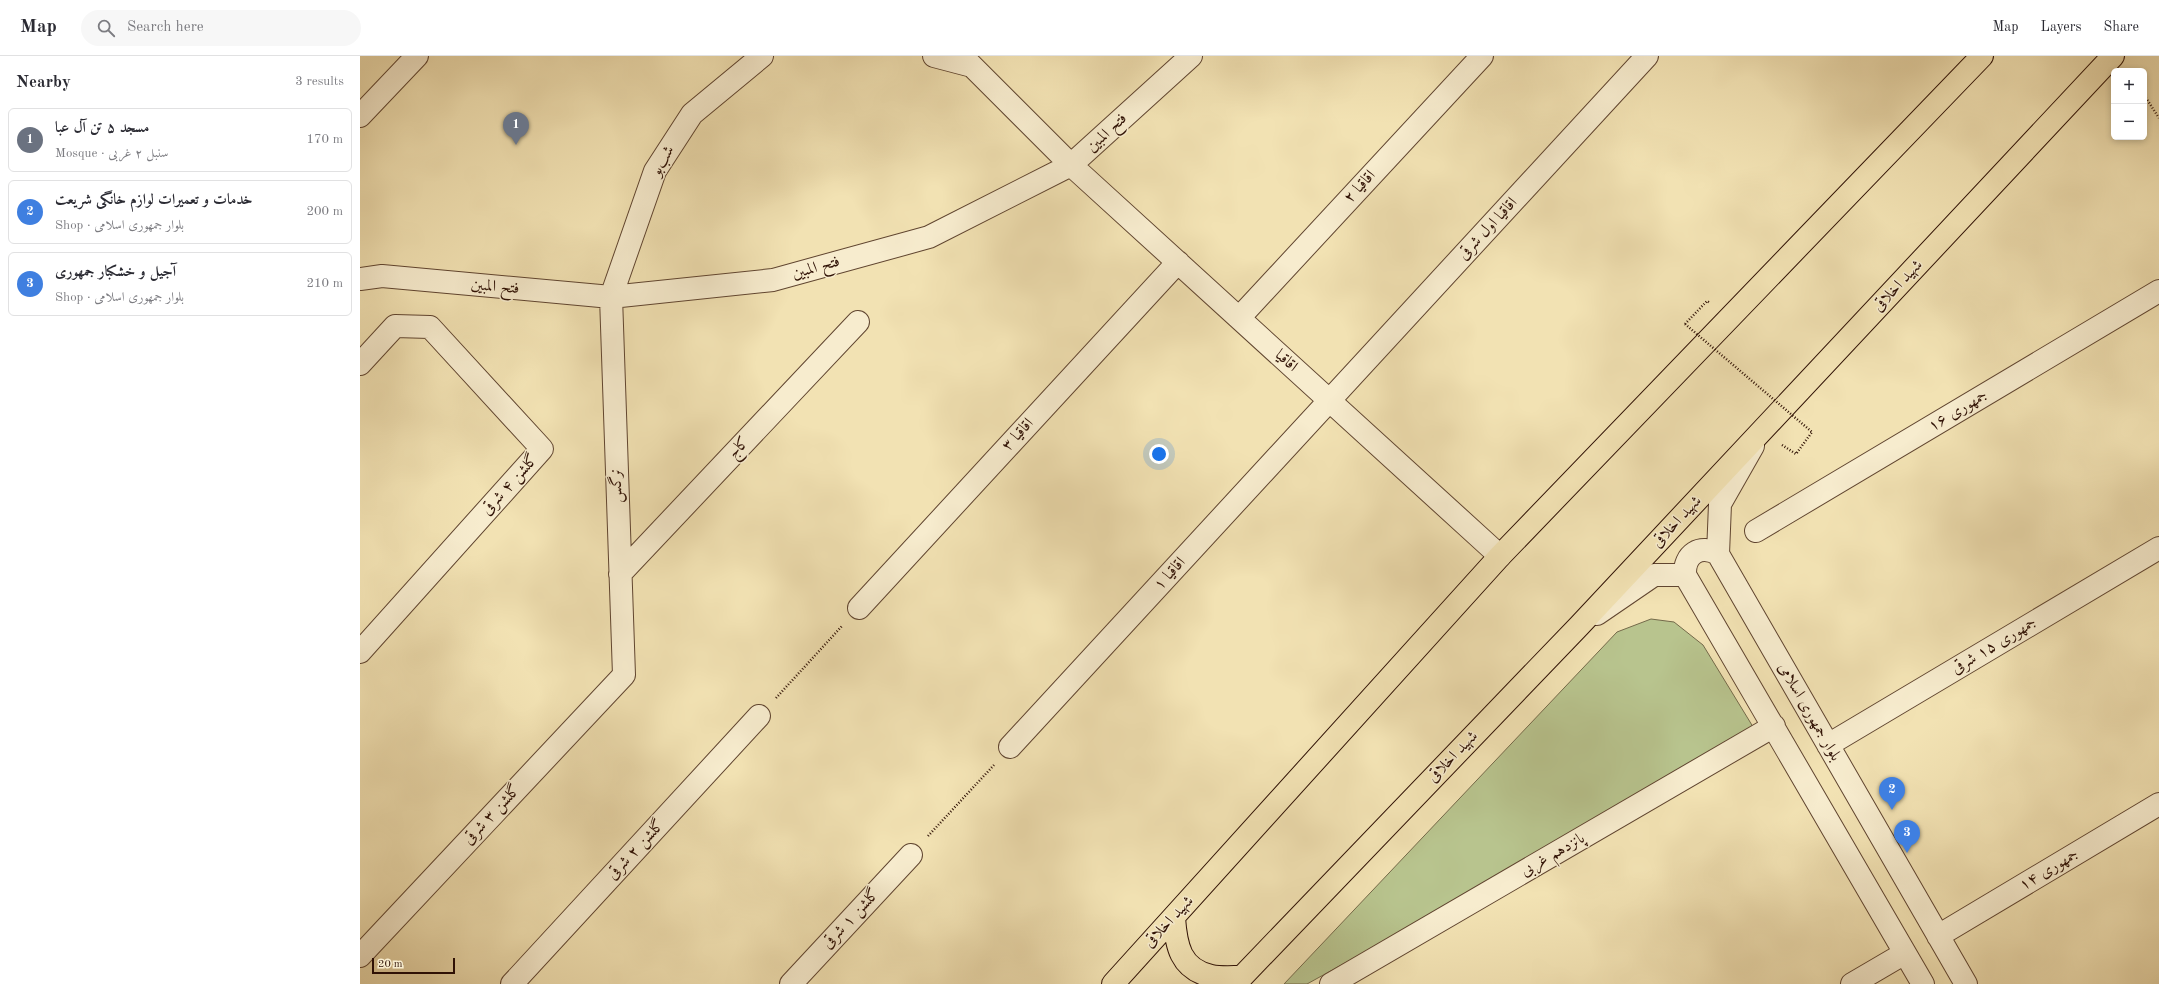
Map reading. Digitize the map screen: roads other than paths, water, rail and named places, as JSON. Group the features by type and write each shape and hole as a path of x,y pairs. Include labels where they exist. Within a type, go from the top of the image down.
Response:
{"main road":[{"name":"شهید اخلاقی","path":"1113,984 1500,556 1982,56"},
{"name":"شهید اخلاقی","path":"1239,981 1579,626 2113,56"},
{"path":"1174,918 1176,942 1186,964 1210,976 1239,981"}],"street":[{"path":"360,116 417,56"},
{"name":"شب‌بو","path":"611,297 655,171 692,114 762,56"},
{"path":"934,56 967,61"},
{"name":"فتح المبین","path":"382,276 611,297 773,280 929,237 1071,165 1191,56"},
{"name":"اقاقیا ۲","path":"1239,318 1482,56"},
{"name":"اقاقیا اول شرقی","path":"1330,402 1647,56"},
{"name":"اقاقیا","path":"967,61 1071,165 1500,556"},
{"name":"اقاقیا ۳","path":"859,608 1178,262"},
{"path":"360,269 382,276"},
{"path":"360,279 382,276"},
{"name":"جمهوری ۱۶","path":"1756,531 2159,291"},
{"name":"نرگس","path":"611,297 624,675"},
{"name":"کاج","path":"620,574 858,322"},
{"name":"گلشن ۴ شرقی","path":"360,364 396,326 430,327 542,449 360,652"},
{"name":"اقاقیا ۱","path":"1010,747 1330,402"},
{"path":"1761,432 1720,504 1718,554 1711,550 1694,552 1688,558 1685,566 1685,575 1923,984"},
{"name":"جمهوری ۱۵ شرقی","path":"1828,745 2159,548"},
{"name":"بلوار جمهوری اسلامی","path":"1718,554 1966,984"},
{"path":"1579,626 1654,575 1685,575"},
{"name":"گلشن ۳ شرقی","path":"360,956 624,675"},
{"name":"گلشن ۲ شرقی","path":"512,984 759,716"},
{"name":"پانزدهم غربی","path":"1331,984 1774,726"},
{"name":"جمهوری ۱۴","path":"1938,936 2159,804"},
{"name":"گلشن ۱ شرقی","path":"791,984 911,855"},
{"path":"1852,984 1905,953"}],"place":[{"name":"مسجد ۵ تن آل عبا","path":"516,145"},
{"name":"خدمات و تعمیرات لوازم خانگی شریعت","path":"1892,810"},
{"name":"آجیل و خشکبار جمهوری","path":"1907,853"}]}
